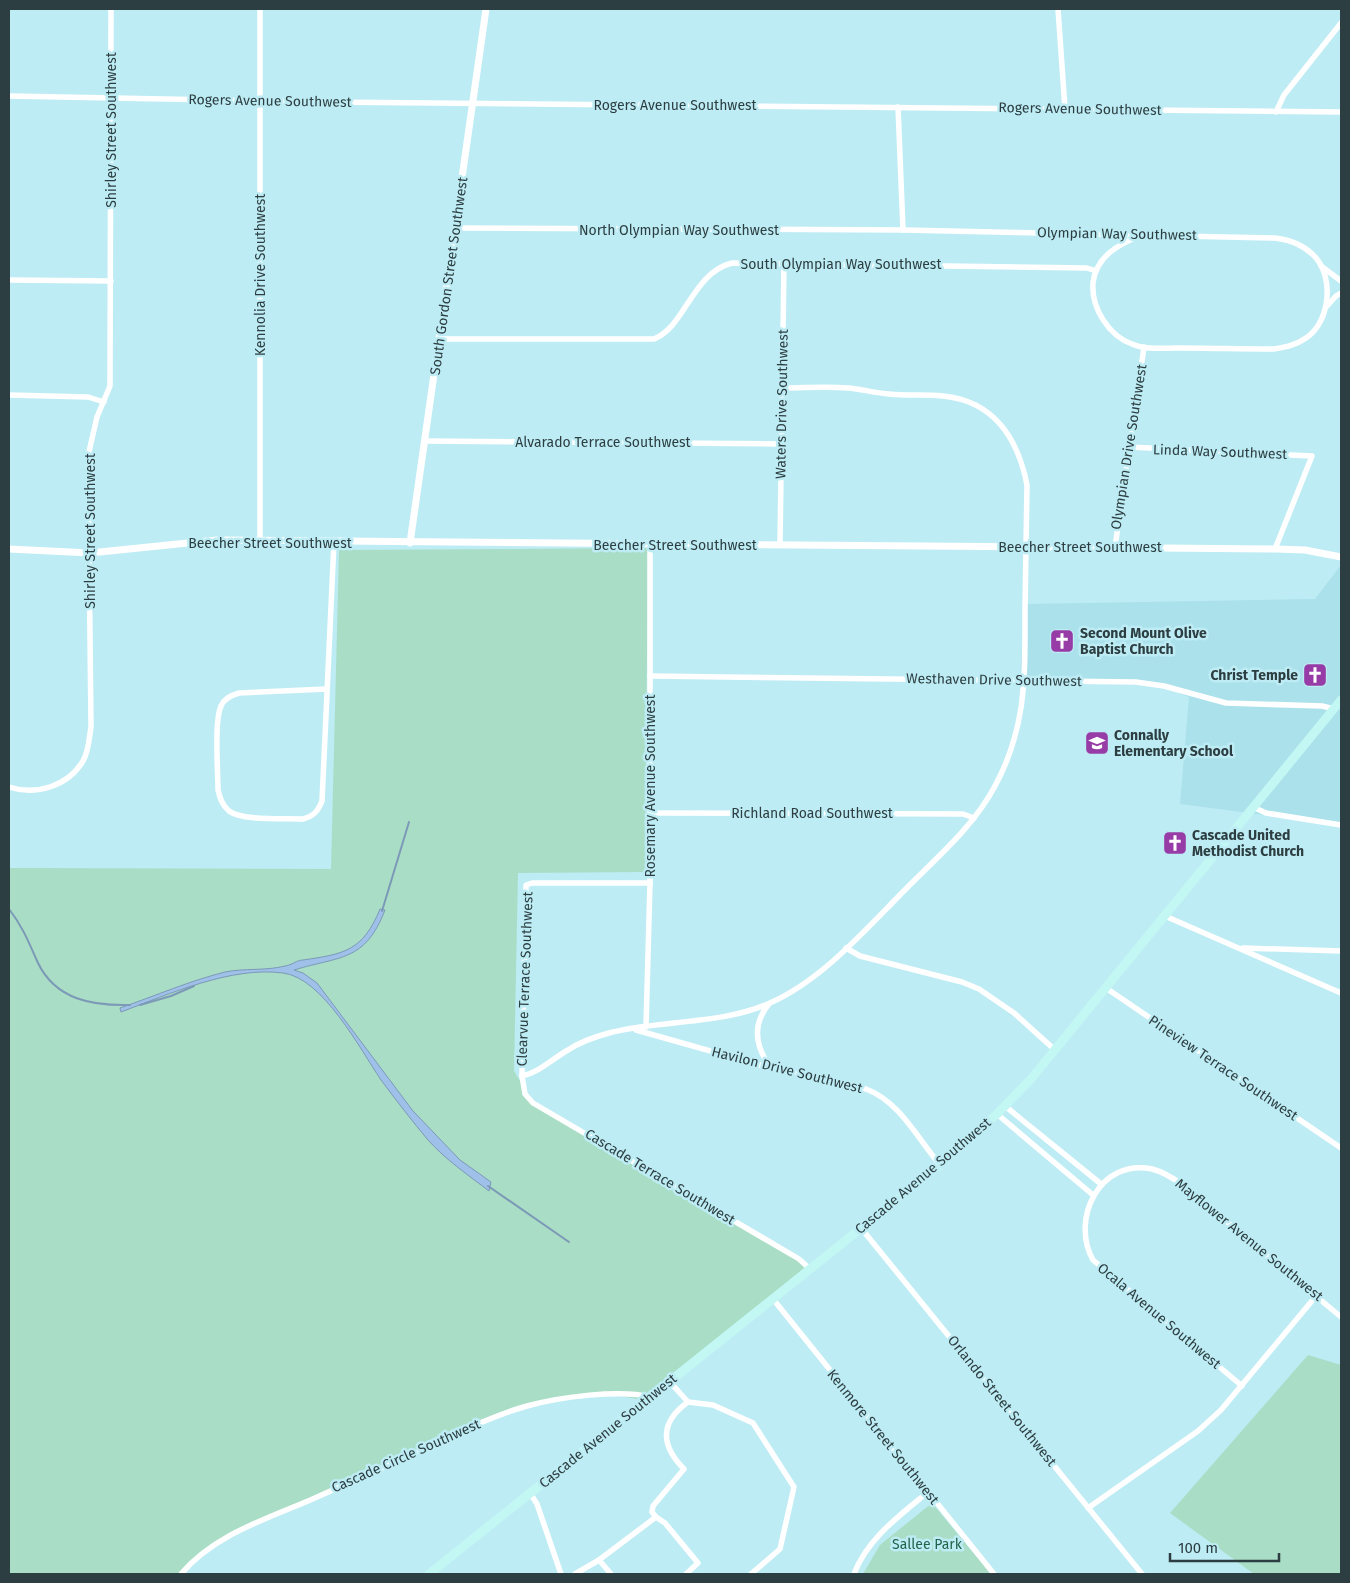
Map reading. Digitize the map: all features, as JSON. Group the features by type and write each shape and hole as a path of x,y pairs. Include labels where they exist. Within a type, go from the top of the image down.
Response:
{"main road":[{"name":"Cascade Avenue Southwest","path":"429,1574 940,1165 997,1114 1055,1050 1341,700"}],"street":[{"name":"Shirley Street Southwest","path":"9,787 40,790 60,784 76,770 87,752 91,727 88,456 97,417 110,386 111,9"},
{"name":"Kennolia Drive Southwest","path":"260,9 260,541"},
{"name":"South Gordon Street Southwest","path":"410,543 486,9"},
{"path":"1058,9 1065,109"},
{"path":"1276,112 1284,95 1341,23"},
{"name":"Rogers Avenue Southwest","path":"9,96 1341,112"},
{"path":"898,106 902,230"},
{"name":"North Olympian Way Southwest","path":"456,228 902,230"},
{"name":"Olympian Way Southwest","path":"902,230 1288,240 1307,250 1321,266 1341,281"},
{"path":"1142,235 1112,250 1096,271 1093,284 1094,297 1105,324 1122,340 1144,347 1274,349 1291,346 1308,337 1320,323 1331,300 1341,293"},
{"name":"South Olympian Way Southwest","path":"440,338 654,339 666,332 710,275 721,266 732,263 1087,268 1096,271"},
{"name":"Waters Drive Southwest","path":"780,545 784,264"},
{"name":"Olympian Way Southwest","path":"1321,266 1326,282 1326,307"},
{"path":"9,280 110,281"},
{"name":"Olympian Drive Southwest","path":"1115,547 1144,347"},
{"path":"522,1076 532,1074 567,1050 589,1039 632,1029 717,1018 768,1004 806,982 846,948 880,915 974,818 995,787 1013,748 1022,715 1025,680 1026,486 1022,461 1007,432 983,410 964,400 943,396 889,394 847,388 783,388"},
{"path":"9,395 88,397 104,402"},
{"name":"Alvarado Terrace Southwest","path":"425,441 782,444"},
{"name":"Linda Way Southwest","path":"1129,447 1312,456 1275,549"},
{"name":"Beecher Street Southwest","path":"9,549 90,553 191,542 260,541 1275,549 1306,550 1341,557"},
{"path":"328,688 239,693 231,695 223,701 218,715 218,790 220,801 228,810 242,816 303,819 311,817 318,811 322,801 328,688 334,542"},
{"name":"Rosemary Avenue Southwest","path":"646,1028 650,883 650,544"},
{"name":"Westhaven Drive Southwest","path":"650,676 1136,682 1164,686 1226,703 1322,706 1334,709"},
{"path":"1253,807 1266,813 1341,825"},
{"name":"Richland Road Southwest","path":"650,813 963,814 974,818"},
{"name":"Clearvue Terrace Southwest","path":"522,1076 526,886 532,883 650,883"},
{"path":"1165,916 1341,993"},
{"path":"846,948 860,956 979,989 1014,1013 1055,1050"},
{"path":"1238,948 1341,951"},
{"name":"Pineview Terrace Southwest","path":"1106,988 1341,1148"},
{"path":"768,1004 758,1020 756,1037 760,1053 771,1068"},
{"name":"Havilon Drive Southwest","path":"632,1029 771,1068 866,1088 879,1094 892,1104 940,1165"},
{"name":"Cascade Terrace Southwest","path":"522,1076 526,1094 533,1103 790,1254 810,1269"},
{"path":"1005,1106 1101,1184"},
{"path":"997,1114 1093,1195"},
{"name":"Mayflower Avenue Southwest","path":"1101,1184 1116,1174 1133,1168 1150,1169 1167,1174 1341,1317"},
{"name":"Ocala Avenue Southwest","path":"1101,1184 1093,1195 1085,1213 1084,1236 1086,1248 1092,1260 1242,1386"},
{"name":"Orlando Street Southwest","path":"861,1228 1142,1574"},
{"path":"1088,1508 1198,1431 1221,1410 1316,1296"},
{"name":"Kenmore Street Southwest","path":"773,1299 994,1574"},
{"path":"670,1382 688,1402 713,1405 753,1423 794,1487 780,1549 751,1574"},
{"name":"Cascade Circle Southwest","path":"181,1574 208,1547 244,1528 507,1412 549,1402 620,1393 636,1393 651,1397"},
{"path":"686,1574 698,1563 665,1523 652,1512 653,1506 684,1469 670,1450 666,1436 670,1421 688,1402"},
{"path":"854,1574 860,1559 869,1545 928,1492"},
{"path":"530,1493 537,1504 561,1574"},
{"path":"575,1574 599,1560 656,1517"},
{"path":"599,1560 611,1574"}],"shaded area":[{"path":"1341,565 1341,825 1180,804 1189,697 1148,681 1020,677 1025,604 1315,599"},
{"path":"380,909 385,910 377,927 360,948 338,959 294,970 303,973 317,983 413,1111 460,1160 491,1182 489,1191 450,1161 428,1140 381,1080 339,1017 312,987 298,978 283,973 263,972 222,978 180,990 121,1012 120,1008 185,984 225,972 278,968 301,960 341,952 359,942 367,934"}],"green space":[{"path":"648,548 645,872 518,873 514,1071 535,1106 814,1267 644,1400 619,1396 578,1396 531,1404 480,1423 219,1542 182,1574 9,1574 9,868 331,869 339,550"},
{"path":"1308,1355 1341,1365 1341,1574 1254,1574 1170,1513"},
{"name":"Sallee Park","path":"932,1503 991,1574 863,1574 880,1545"}],"waterway":[{"path":"382,911 409,822"},
{"path":"9,909 29,942 38,963 46,975 65,993 89,1002 130,1005"},
{"path":"140,1005 171,996 194,986"},
{"path":"488,1186 569,1242"}],"place":[{"name":"Second Mount Olive Baptist Church","path":"1062,641"},
{"name":"Christ Temple","path":"1315,675"},
{"name":"Connally Elementary School","path":"1097,743"},
{"name":"Cascade United Methodist Church","path":"1175,843"}]}
